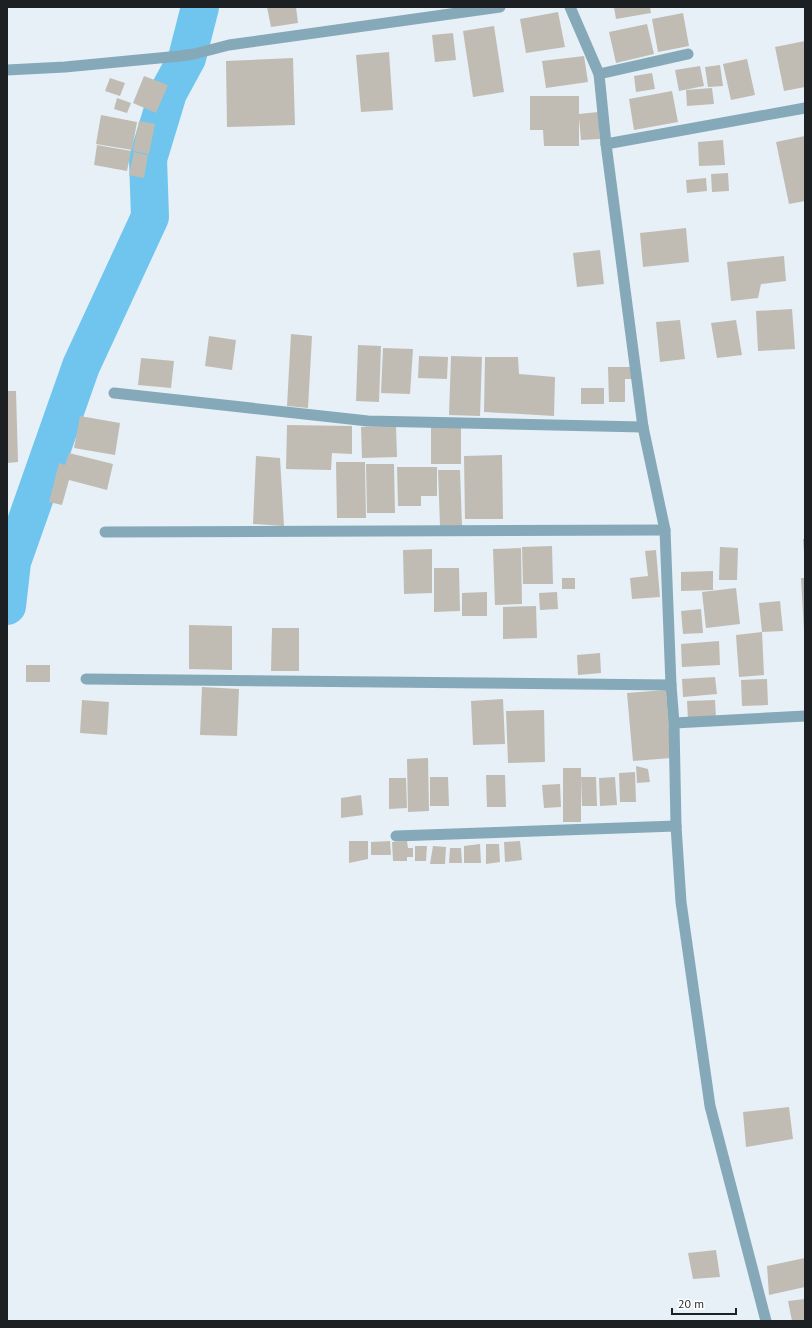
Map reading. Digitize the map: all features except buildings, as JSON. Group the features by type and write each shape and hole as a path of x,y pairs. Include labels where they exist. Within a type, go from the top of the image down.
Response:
{"street":[{"path":"7,70 180,56 229,45 500,7"},
{"path":"570,7 599,74 606,144 643,427 665,530 674,724 676,826 681,902 710,1106 766,1321"},
{"path":"599,74 688,54"},
{"path":"606,144 805,108"},
{"path":"114,393 368,421 643,427"},
{"path":"105,532 665,530"},
{"path":"86,678 671,684"},
{"path":"674,724 805,716"},
{"path":"396,836 676,826"}],"waterway":[{"path":"7,606 12,562 81,366 150,217 148,159 168,93 187,58 200,7"}]}
